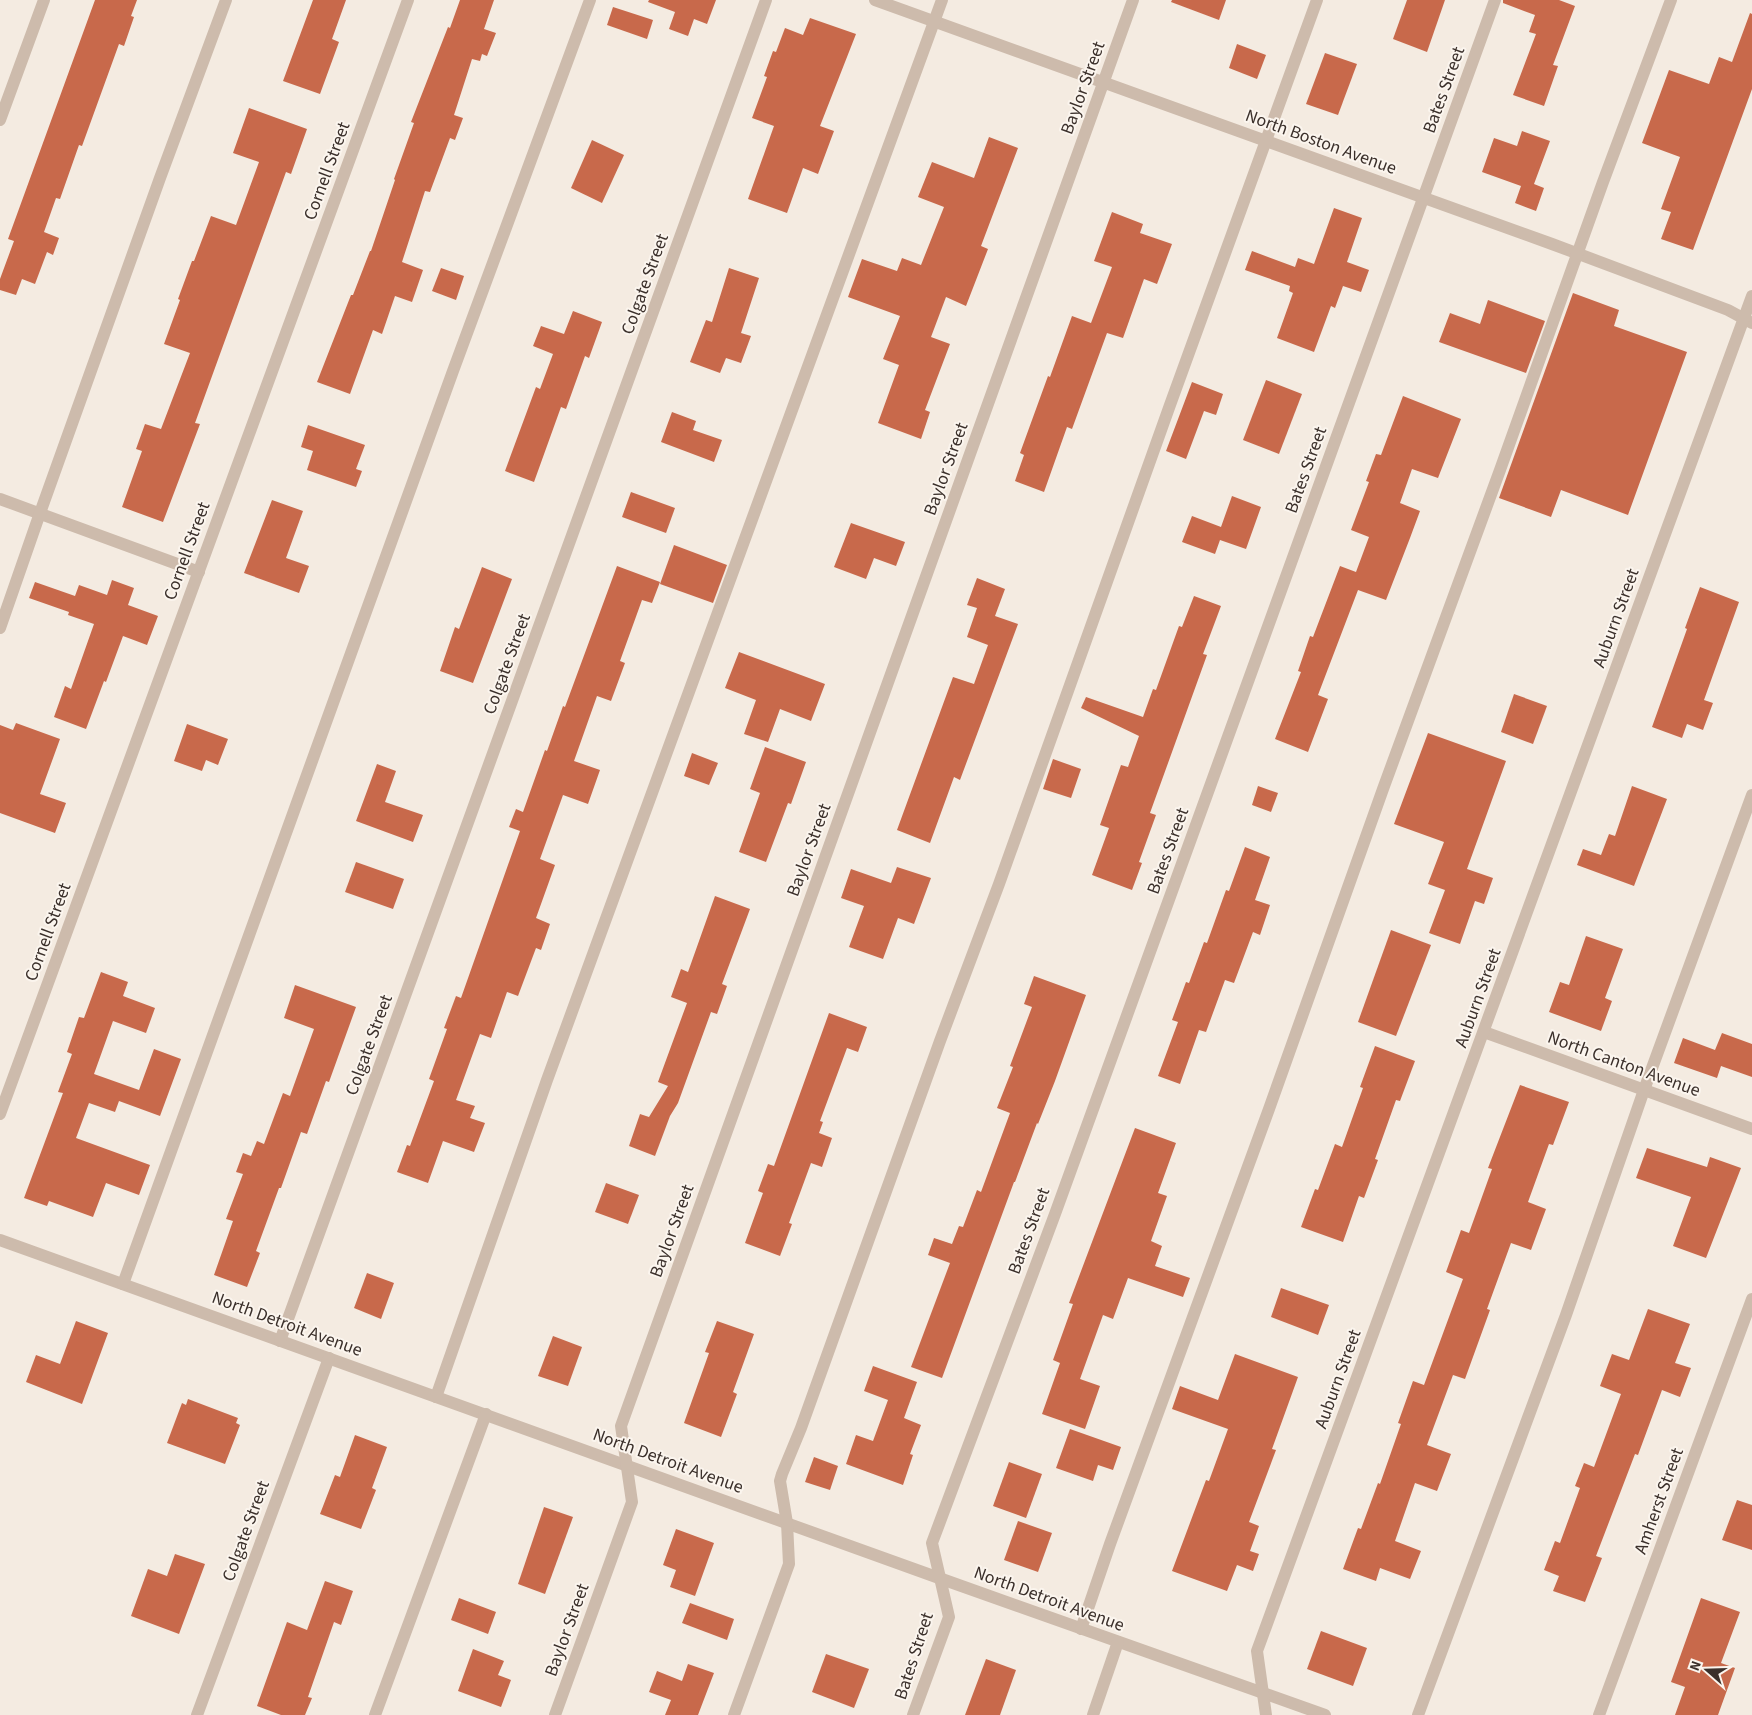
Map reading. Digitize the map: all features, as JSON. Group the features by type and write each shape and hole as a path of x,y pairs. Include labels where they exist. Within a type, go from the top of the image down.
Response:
{"street":[{"path":"0,120 44,0"},
{"path":"0,628 226,0"},
{"name":"Cornell Street","path":"0,1114 408,0"},
{"path":"123,1284 453,371 590,0"},
{"name":"Colgate Street","path":"280,1341 766,0"},
{"name":"North Boston Avenue","path":"875,0 1578,254 1728,310 1748,321"},
{"path":"436,1397 554,1061 942,0"},
{"name":"Baylor Street","path":"555,1715 632,1502 621,1426 1134,0"},
{"path":"734,1715 789,1564 787,1523 780,1481 782,1474 801,1428 999,884 1317,0"},
{"name":"Bates Street","path":"913,1715 949,1617 932,1543 1055,1214 1495,0"},
{"path":"1081,1629 1383,789 1671,0"},
{"name":"Auburn Street","path":"1266,1715 1257,1651 1748,321 1752,296"},
{"path":"0,498 198,572"},
{"path":"1418,1715 1563,1325 1644,1090 1752,795"},
{"name":"North Canton Avenue","path":"1484,1032 1752,1130"},
{"name":"North Detroit Avenue","path":"0,1240 1325,1715"},
{"name":"Amherst Street","path":"1599,1715 1752,1299"},
{"name":"Colgate Street","path":"197,1715 329,1358"},
{"path":"375,1715 486,1414"},
{"path":"1093,1715 1118,1642"}],"building":[{"path":"95,0 137,0 131,16 134,17 124,46 119,44 82,146 79,145 60,199 56,198 44,232 59,238 53,255 47,252 35,284 22,279 16,295 0,290 0,279 14,241 8,239"},
{"path":"313,0 346,0 332,39 339,42 320,94 283,81"},
{"path":"460,0 494,0 484,29 496,33 487,56 482,54 480,61 472,59 454,115 463,118 455,140 450,138 430,192 425,191 402,262 423,270 412,302 395,296 382,334 373,330 350,394 317,382 351,295 353,295 371,251 414,123 411,122"},
{"path":"649,0 716,0 707,24 694,19 688,36 669,29 675,12 648,2"},
{"path":"1172,0 1226,0 1219,20 1171,2"},
{"path":"1407,0 1445,0 1427,52 1393,39"},
{"path":"1503,0 1559,0 1575,6 1553,65 1558,66 1544,106 1513,95 1536,34 1529,32 1535,15 1503,3"},
{"path":"613,7 653,20 647,39 607,25"},
{"path":"1750,13 1752,14 1752,89 1693,250 1661,239 1671,212 1661,209 1680,157 1642,143 1669,70 1709,84 1719,57 1732,62"},
{"path":"810,18 856,34 820,126 834,131 818,174 803,168 787,213 748,199 774,126 752,118 767,77 764,76 773,51 776,52 785,28 803,35"},
{"path":"1237,44 1266,55 1257,79 1229,68"},
{"path":"1325,53 1357,64 1338,115 1306,104"},
{"path":"249,108 307,129 291,174 286,172 195,423 200,424 163,522 122,507 142,451 136,449 145,424 161,429 190,353 164,344 192,261 194,261 211,216 236,225 259,162 233,153"},
{"path":"1522,131 1550,141 1534,184 1544,188 1536,211 1515,203 1521,186 1482,172 1494,138 1517,146"},
{"path":"989,137 1018,148 981,246 988,249 966,306 946,297 931,337 950,344 925,410 930,412 921,439 878,423 899,365 883,359 900,316 848,297 862,259 897,271 902,258 921,265 944,207 918,197 932,162 974,178"},
{"path":"592,140 624,155 602,203 571,188"},
{"path":"1334,208 1362,218 1347,262 1369,270 1361,292 1343,286 1335,308 1331,306 1314,352 1277,338 1293,293 1289,291 1290,286 1245,270 1252,251 1295,267 1298,258 1314,264"},
{"path":"1112,212 1143,224 1140,233 1172,244 1157,284 1144,279 1123,338 1107,333 1072,429 1067,427 1044,492 1015,481 1024,455 1020,453 1072,316 1091,323 1112,267 1094,261"},
{"path":"441,268 464,276 456,300 432,291"},
{"path":"729,268 759,278 741,333 751,336 741,363 726,358 720,373 690,362 706,320 712,322"},
{"path":"1573,293 1619,310 1614,326 1687,352 1628,515 1561,490 1551,517 1499,498"},
{"path":"1488,300 1545,321 1526,373 1439,342 1450,313 1480,324"},
{"path":"573,311 602,322 589,358 585,356 566,409 561,407 534,482 505,471 536,387 540,389 553,354 533,346 541,326 564,334"},
{"path":"1266,380 1302,394 1279,454 1243,440"},
{"path":"1192,382 1223,394 1216,415 1204,411 1186,459 1166,451"},
{"path":"1403,396 1461,419 1438,478 1412,469 1400,503 1420,511 1386,600 1358,590 1318,695 1328,699 1308,752 1275,739 1301,672 1298,671 1310,636 1313,637 1340,566 1356,572 1369,537 1351,530 1369,482 1366,481 1376,454 1381,455"},
{"path":"672,412 696,421 693,430 722,440 714,462 661,442"},
{"path":"308,425 365,445 356,469 362,471 356,487 307,470 313,451 301,447"},
{"path":"631,492 675,508 666,533 622,517"},
{"path":"1232,496 1261,507 1246,549 1220,540 1215,554 1182,542 1192,516 1221,527"},
{"path":"272,500 303,511 286,558 309,566 299,593 244,573"},
{"path":"851,523 905,542 896,566 874,558 866,579 834,567"},
{"path":"674,545 727,565 713,603 660,584"},
{"path":"617,566 660,582 652,603 642,600 620,661 625,663 611,701 597,696 574,761 600,770 588,804 563,795 540,859 555,865 536,918 550,924 541,950 536,948 518,996 507,992 491,1038 480,1034 456,1100 475,1106 470,1118 485,1123 474,1152 443,1141 428,1183 397,1172 407,1145 410,1146 434,1081 429,1079 447,1029 444,1028 456,996 461,998 520,831 509,827 516,809 523,812 545,750 547,751 563,706 565,707"},
{"path":"482,567 512,579 473,683 440,671 455,627 459,629"},
{"path":"977,578 1005,589 995,616 1018,624 960,780 954,777 930,843 897,830 953,677 974,684 988,645 967,637 977,608 967,605"},
{"path":"112,580 134,588 128,605 158,616 147,645 123,636 86,729 54,717 65,686 71,689 94,624 68,615 69,612 29,598 35,582 75,596 79,585 107,595"},
{"path":"1700,587 1739,602 1704,700 1713,703 1703,730 1687,724 1682,738 1652,727"},
{"path":"1194,596 1221,606 1203,654 1207,655 1150,813 1156,815 1139,862 1142,863 1132,890 1092,875 1109,828 1100,825 1121,765 1128,767 1139,736 1081,708 1086,697 1143,717 1153,689 1156,690 1179,626 1182,627"},
{"path":"739,652 825,684 811,721 780,709 768,742 744,734 756,700 725,688"},
{"path":"1514,694 1547,706 1533,744 1501,732"},
{"path":"16,723 60,739 40,794 66,803 55,833 0,813 0,725 13,730"},
{"path":"187,724 228,739 218,765 206,760 202,771 174,761"},
{"path":"1428,733 1506,761 1467,869 1493,878 1484,904 1475,901 1460,944 1429,933 1445,890 1428,884 1444,842 1394,824"},
{"path":"765,747 806,762 791,804 788,803 766,862 739,852 760,793 750,789"},
{"path":"692,753 718,763 709,785 684,776"},
{"path":"1053,759 1081,769 1071,798 1043,789"},
{"path":"377,764 396,771 385,802 423,815 413,842 356,821"},
{"path":"1258,786 1278,793 1271,812 1252,805"},
{"path":"1632,786 1667,799 1634,886 1577,865 1583,849 1601,855 1609,834 1615,836"},
{"path":"1245,847 1270,857 1255,900 1270,905 1260,935 1253,932 1234,983 1225,980 1206,1032 1199,1030 1180,1084 1158,1076 1178,1022 1172,1020 1186,982 1189,983 1204,942 1207,943 1226,890 1229,891"},
{"path":"356,862 404,879 393,909 345,892"},
{"path":"897,867 931,878 914,924 898,918 883,959 849,947 864,906 841,898 851,869 891,883"},
{"path":"715,896 750,909 722,984 727,986 717,1014 711,1012 678,1103 670,1116 655,1156 629,1146 640,1114 649,1117 668,1086 658,1082 687,1003 671,997 681,969 688,972"},
{"path":"1391,930 1431,945 1396,1036 1358,1022"},
{"path":"1586,936 1623,949 1605,998 1612,1001 1601,1031 1549,1012 1560,982 1569,985"},
{"path":"101,972 128,982 123,996 155,1008 146,1033 113,1021 94,1074 139,1090 154,1049 181,1059 160,1116 119,1101 115,1112 89,1103 76,1138 150,1165 139,1195 106,1183 93,1217 49,1201 47,1206 24,1198 63,1093 58,1092 72,1054 67,1052 79,1017 84,1018"},
{"path":"1034,976 1086,995 1055,1081 1014,1182 942,1378 911,1367 950,1263 928,1255 934,1238 952,1244 959,1226 963,1227 977,1190 981,1192 1010,1113 997,1108 1013,1067 1010,1066 1032,1007 1024,1004"},
{"path":"295,985 356,1007 329,1082 326,1081 307,1134 301,1132 281,1188 279,1188 256,1251 260,1253 247,1287 214,1275 233,1221 226,1219 243,1174 236,1172 243,1153 251,1156 257,1141 264,1144 283,1093 290,1096 314,1029 284,1018"},
{"path":"829,1013 867,1027 858,1052 847,1048 820,1121 823,1122 819,1133 832,1138 822,1167 811,1163 789,1223 792,1224 780,1256 745,1243 763,1193 758,1191 768,1164 774,1166"},
{"path":"1722,1033 1752,1044 1752,1077 1721,1066 1717,1078 1674,1063 1683,1038 1715,1050"},
{"path":"1375,1046 1415,1061 1400,1101 1396,1100 1375,1159 1378,1160 1364,1198 1359,1196 1343,1242 1301,1227 1315,1189 1318,1190 1335,1144 1342,1147 1363,1088 1360,1087"},
{"path":"1520,1085 1569,1102 1553,1145 1549,1144 1528,1202 1546,1209 1531,1250 1511,1243 1487,1309 1490,1310 1465,1379 1453,1375 1427,1445 1451,1454 1437,1491 1415,1483 1395,1541 1421,1551 1410,1579 1380,1568 1376,1581 1343,1569 1358,1528 1361,1529 1378,1483 1380,1484 1401,1424 1398,1423 1413,1381 1424,1385 1463,1279 1446,1272 1461,1230 1469,1233 1492,1169 1488,1168"},
{"path":"1135,1128 1176,1143 1158,1193 1167,1196 1151,1241 1162,1246 1155,1266 1190,1278 1183,1297 1128,1278 1113,1319 1103,1315 1080,1379 1100,1386 1085,1429 1042,1414 1060,1363 1053,1360 1073,1304 1069,1303"},
{"path":"1647,1148 1707,1167 1710,1157 1741,1168 1706,1258 1673,1246 1691,1197 1636,1178"},
{"path":"606,1183 639,1195 628,1224 595,1212"},
{"path":"367,1273 394,1283 381,1319 354,1308"},
{"path":"1281,1288 1329,1305 1318,1335 1271,1317"},
{"path":"1648,1309 1690,1324 1675,1363 1691,1368 1680,1397 1662,1390 1638,1455 1635,1454 1596,1556 1602,1558 1585,1602 1553,1591 1559,1576 1544,1570 1555,1541 1560,1543 1580,1488 1575,1486 1584,1463 1594,1467 1621,1394 1600,1386 1612,1354 1629,1360"},
{"path":"76,1321 108,1333 82,1404 26,1382 36,1355 60,1364"},
{"path":"717,1321 754,1334 733,1392 737,1394 721,1437 684,1423 709,1353 705,1352"},
{"path":"553,1336 582,1347 568,1386 538,1376"},
{"path":"1235,1354 1298,1377 1272,1449 1276,1450 1249,1522 1259,1526 1250,1551 1259,1554 1253,1571 1237,1565 1227,1591 1172,1571 1206,1480 1209,1481 1228,1429 1172,1409 1180,1386 1218,1400"},
{"path":"873,1366 917,1382 904,1418 921,1425 910,1454 913,1455 903,1485 846,1464 856,1435 873,1441 888,1400 864,1391"},
{"path":"188,1399 238,1418 236,1423 240,1425 225,1464 167,1443 182,1403 186,1405"},
{"path":"1070,1429 1121,1447 1113,1470 1098,1465 1093,1481 1056,1468"},
{"path":"355,1435 387,1447 372,1488 376,1490 361,1529 320,1514 335,1475 340,1477"},
{"path":"814,1457 838,1466 830,1490 805,1482"},
{"path":"1009,1462 1042,1474 1026,1518 993,1506"},
{"path":"1737,1500 1752,1505 1752,1550 1722,1540"},
{"path":"544,1507 573,1517 545,1594 518,1584"},
{"path":"1018,1521 1052,1533 1038,1572 1004,1560"},
{"path":"676,1529 714,1543 695,1596 670,1587 676,1570 663,1565"},
{"path":"175,1554 205,1564 179,1634 131,1616 148,1569 167,1576"},
{"path":"325,1581 353,1591 341,1625 334,1622 308,1697 312,1698 305,1715 281,1715 257,1706 287,1622 307,1630"},
{"path":"459,1598 496,1612 488,1634 451,1620"},
{"path":"1701,1598 1740,1612 1721,1663 1735,1668 1718,1715 1675,1715 1685,1687 1671,1682"},
{"path":"690,1603 734,1619 727,1640 682,1623"},
{"path":"1321,1631 1367,1648 1353,1686 1307,1669"},
{"path":"473,1649 504,1661 498,1675 511,1680 501,1707 458,1691"},
{"path":"826,1654 869,1669 854,1708 812,1692"},
{"path":"986,1659 1016,1670 1000,1715 965,1715"},
{"path":"688,1664 714,1673 698,1715 665,1715 671,1700 649,1692 657,1671 682,1681"}]}
